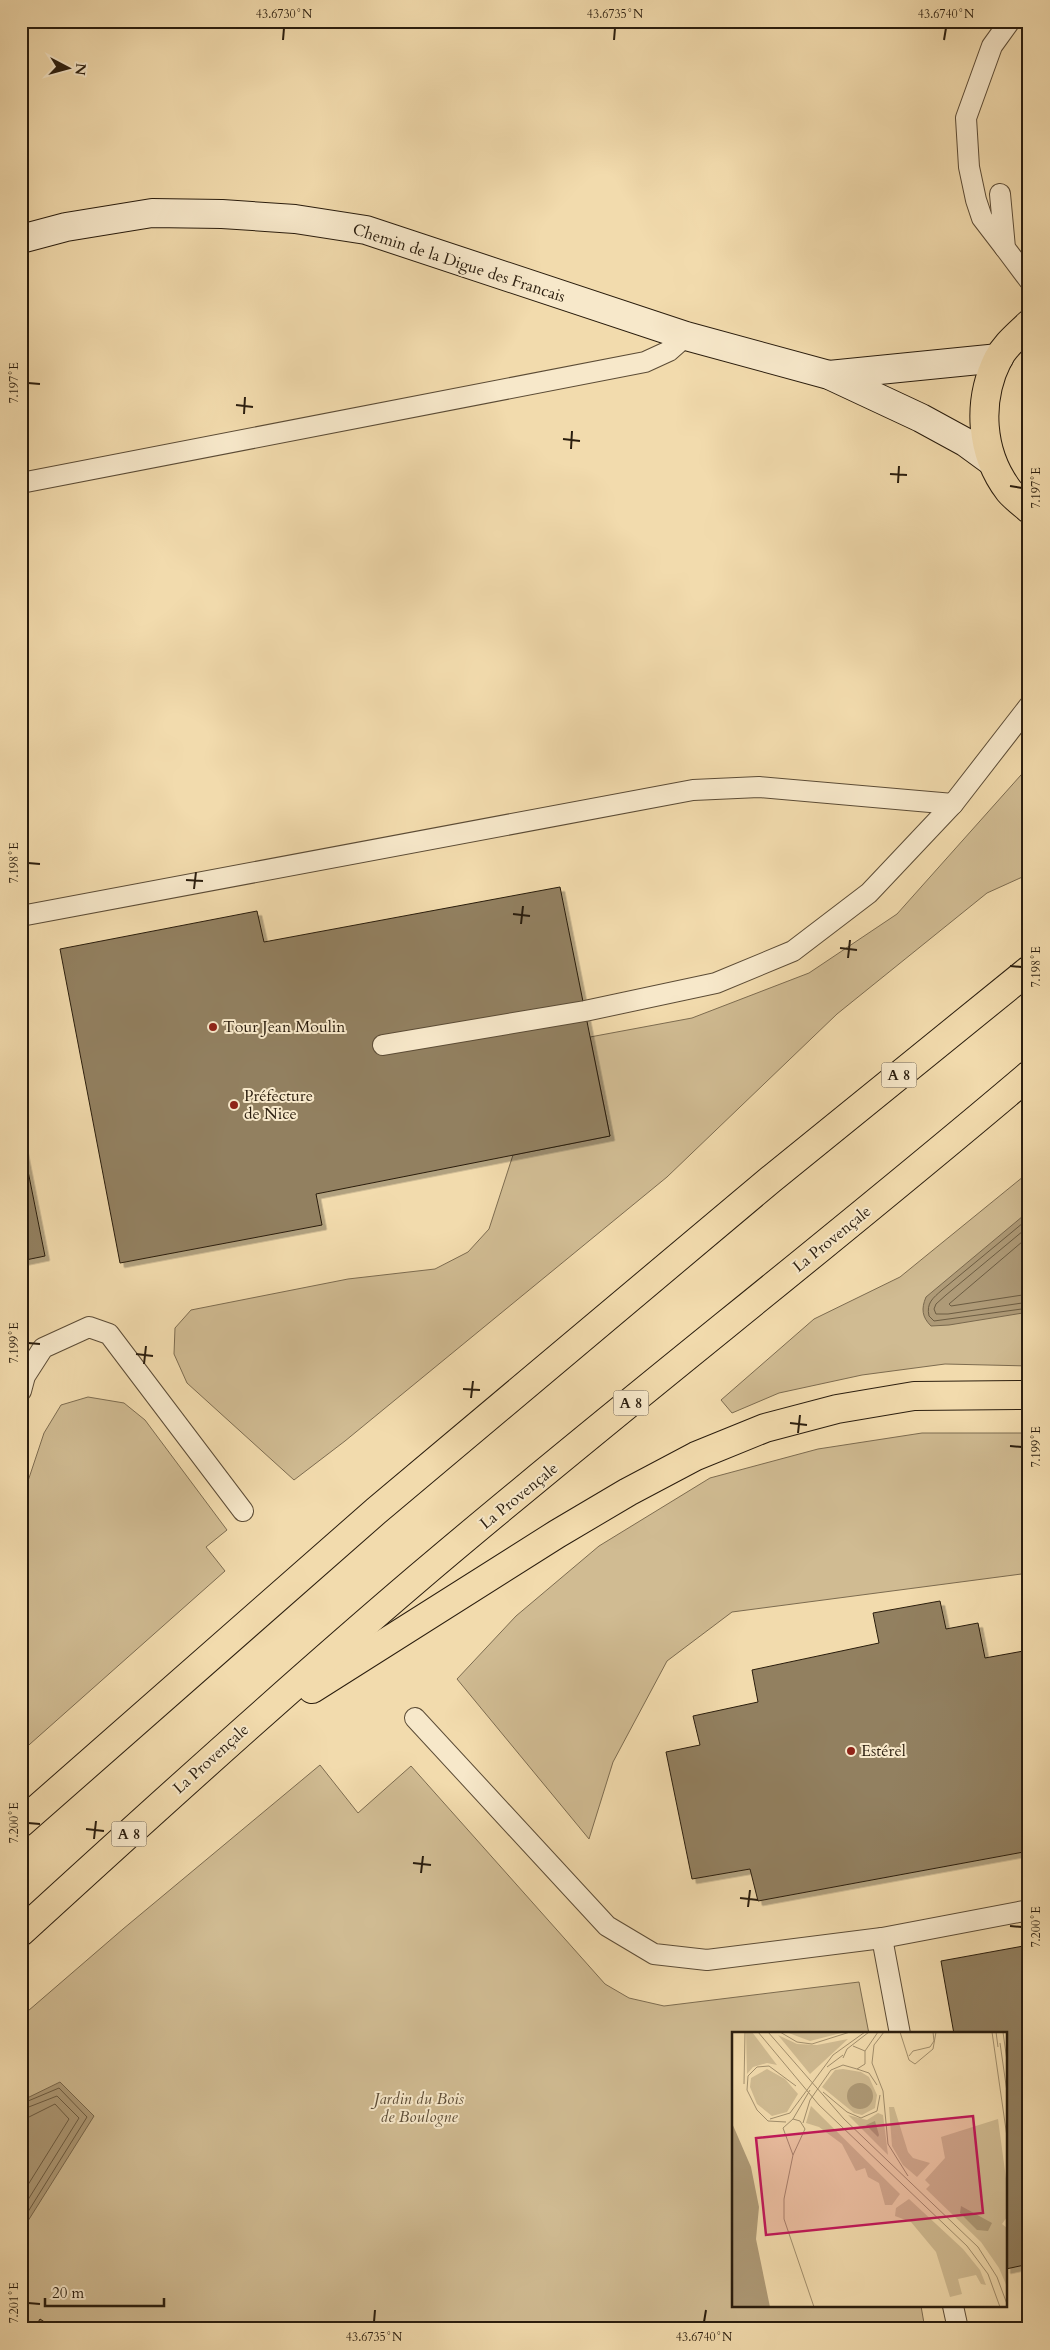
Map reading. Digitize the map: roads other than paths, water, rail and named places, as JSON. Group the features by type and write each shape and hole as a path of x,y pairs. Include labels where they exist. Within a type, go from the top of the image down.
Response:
{"main road":[{"name":"Chemin de la Digue des Francais","path":"21,239 66,227 152,213 222,214 295,219 366,230 686,336 829,375"},
{"path":"1029,324 1012,340 999,358 986,392 984,426 991,461 1009,491 1029,509"},
{"path":"829,375 999,358"},
{"path":"829,375 921,418 965,442 991,461"},
{"name":"A 8","path":"21,1823 376,1510 770,1180 1029,970"},
{"name":"La Provençale","path":"21,1932 237,1736 420,1577 927,1162 1029,1075"},
{"path":"237,1736 557,1534 696,1456 765,1428 837,1409 914,1396 1029,1395"}],"lane":[{"path":"1010,21 992,46 966,118 969,167 982,218 1029,280"},
{"path":"1000,194 1005,248"},
{"path":"21,483 645,362 669,350 686,336"},
{"path":"383,1045 585,1011 716,983 793,952 869,893 953,804 1029,706"},
{"path":"21,916 693,790 759,787 953,804"},
{"path":"21,1391 25,1376 43,1348 89,1327 109,1334 243,1511"},
{"path":"415,1718 607,1926 654,1954 707,1960 882,1938 1029,1910"},
{"path":"882,1938 900,2032"},
{"path":"953,2308 958,2329"}],"water":[{"path":"1029,1211 1029,1312 949,1325 931,1326 923,1313 926,1297"},
{"path":"60,2082 94,2116 21,2232 21,2101"}],"place":[{"name":"Tour Jean Moulin","path":"213,1027"},
{"name":"Préfecture de Nice","path":"234,1105"},
{"name":"Estérel","path":"851,1751"}],"park label":[{"name":"Jardin du Bois de Boulogne","path":"419,2108"}]}
